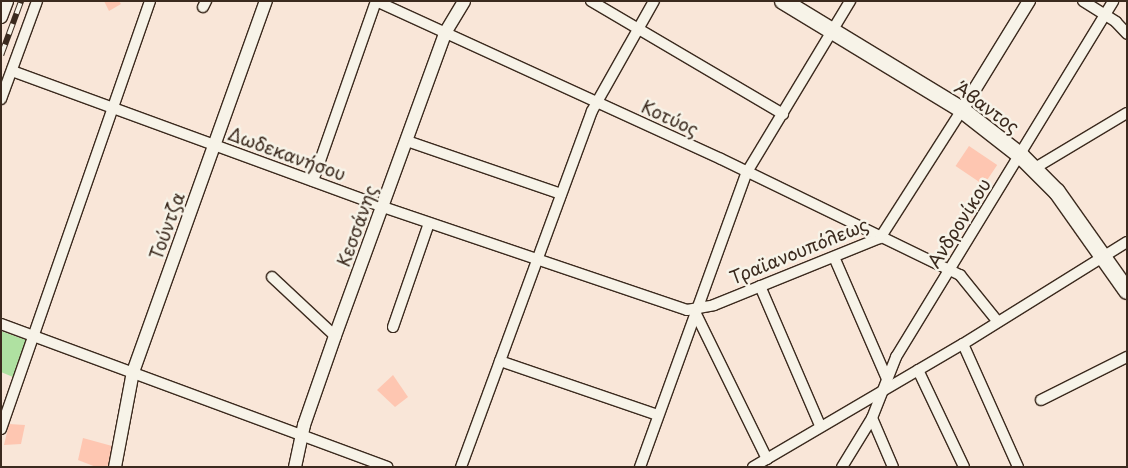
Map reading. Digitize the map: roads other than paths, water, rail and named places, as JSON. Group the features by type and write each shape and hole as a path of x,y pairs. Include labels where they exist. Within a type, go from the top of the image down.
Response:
{"main road":[{"name":"Άβαντος","path":"783,1 962,110 1021,156 1056,192 1127,291"}],"street":[{"path":"1,17 7,1"},
{"path":"1,99 37,1"},
{"path":"1,429 3,416 115,108 150,1"},
{"name":"Τούντζα","path":"115,467 133,372 266,1"},
{"path":"312,181 376,1"},
{"name":"Κοτύος","path":"376,1 747,172 948,270 966,281 998,322"},
{"name":"Κεσσάνης","path":"295,467 301,434 335,336 445,33 464,1"},
{"path":"591,1 783,114"},
{"path":"461,467 596,102 654,1"},
{"path":"640,467 694,310 747,172 850,1"},
{"name":"Τραϊανουπόλεως","path":"694,310 880,238 1029,1"},
{"path":"1083,1 1106,15 1127,34"},
{"name":"Ανδρονίκου","path":"842,467 872,418 896,357 948,270 1021,156 1113,1"},
{"name":"Δωδεκανήσου","path":"12,71 383,207 680,309 694,310"},
{"path":"1034,168 1127,113"},
{"path":"407,141 562,194"},
{"path":"393,327 429,223"},
{"path":"754,467 820,425 962,344 1127,242"},
{"path":"834,256 887,378"},
{"path":"272,277 335,336"},
{"path":"760,286 820,425"},
{"path":"694,310 767,459"},
{"path":"1,324 387,467"},
{"path":"962,344 1018,467"},
{"path":"1041,400 1127,356"},
{"path":"500,361 658,415"},
{"path":"918,370 964,467"},
{"path":"872,418 894,467"}],"railway":[{"path":"1,55 21,1"}]}
